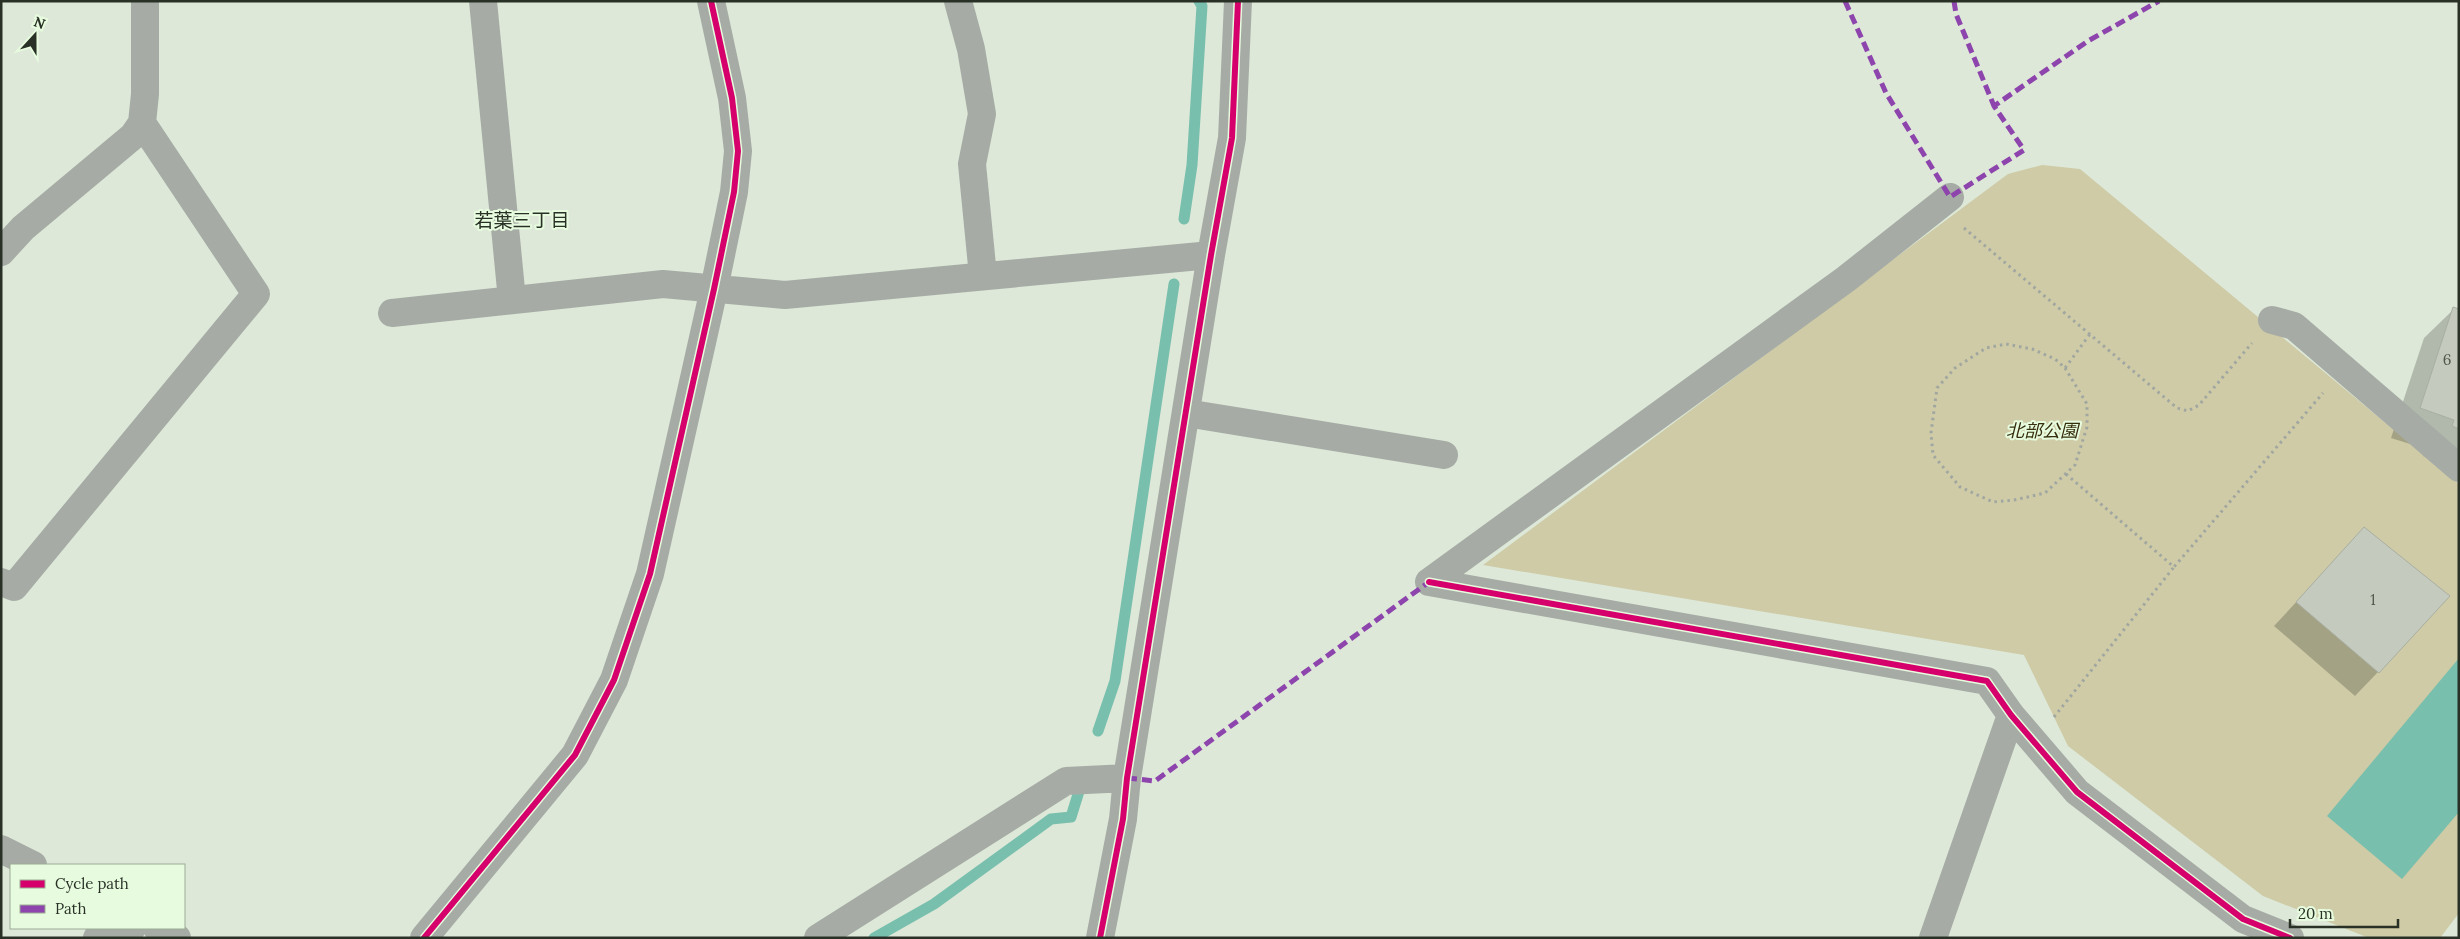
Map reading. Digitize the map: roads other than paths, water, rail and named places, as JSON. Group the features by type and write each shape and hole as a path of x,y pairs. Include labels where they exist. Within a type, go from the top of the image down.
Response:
{"street":[{"path":"1,252 22,228 133,136 142,123 146,94 146,1"},
{"path":"483,1 512,300"},
{"path":"424,938 575,755 614,680 650,574 734,192 738,151 732,98 711,1"},
{"path":"958,1 971,49 982,114 972,164 983,276"},
{"path":"1100,938 1122,819 1210,255 1232,138 1238,1"},
{"path":"1,582 14,587 256,294 142,123"},
{"path":"1946,201 1846,280 1429,582 1987,681 2011,715 2077,792 2243,919 2290,938"},
{"path":"392,313 663,284 785,295 1210,255"},
{"path":"2272,320 2294,326 2459,468"},
{"path":"1186,413 1444,455"},
{"path":"1933,938 2011,715"},
{"path":"818,938 1066,781 1127,778"},
{"path":"1,850 31,864"},
{"path":"97,938 128,929"},
{"path":"159,929 177,938"}],"water":[{"path":"2459,658 2459,812 2402,879 2327,816"}],"waterway":[{"path":"1184,219 1192,165 1202,6 1199,1"},
{"path":"1098,731 1115,681 1174,284"},
{"path":"874,938 934,904 1051,819 1071,817 1080,788"}],"district":[{"name":"若葉三丁目","path":"522,220"}],"park label":[{"name":"北部公園","path":"2042,430"}]}
